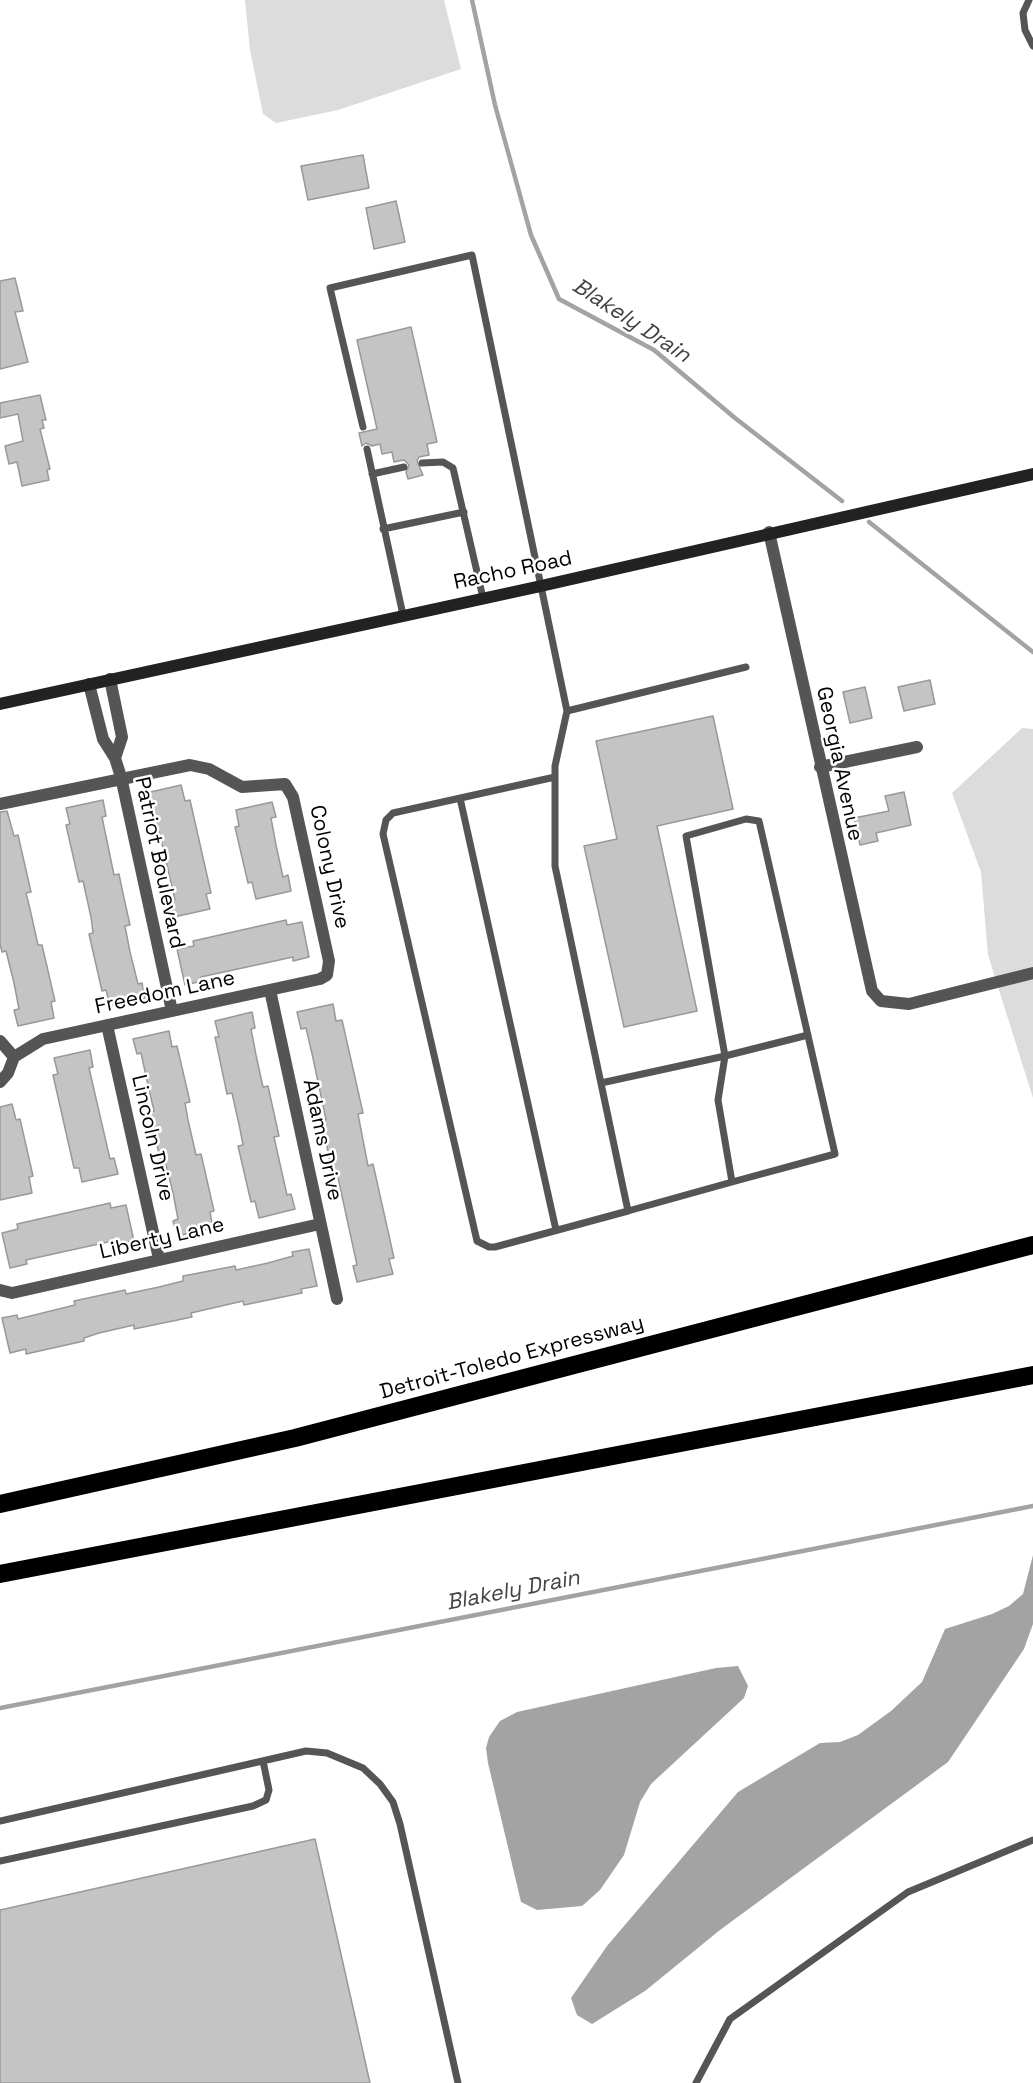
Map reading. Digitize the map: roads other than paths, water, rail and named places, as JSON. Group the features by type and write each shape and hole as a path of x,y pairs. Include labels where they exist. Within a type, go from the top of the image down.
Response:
{"highway":[{"name":"Detroit-Toledo Expressway","path":"0,1504 295,1438 1033,1245"},
{"path":"0,1574 1033,1374"}],"street":[{"name":"Racho Road","path":"0,704 541,586 769,532 1033,474"},
{"name":"Georgia Avenue","path":"769,532 866,975 872,991 881,1001 909,1004 1033,973"},
{"name":"Patriot Boulevard","path":"110,679 122,737 115,758"},
{"name":"Patriot Boulevard","path":"89,684 103,739 115,758 121,777 172,1011"},
{"path":"820,767 917,747"},
{"name":"Colony Drive","path":"121,777 181,766 201,766 242,787 285,784 293,797 326,946"},
{"path":"0,804 121,777"},
{"name":"Freedom Lane","path":"0,1082 8,1073 14,1057 43,1039 320,979 327,975 329,961 326,946"},
{"name":"Adams Drive","path":"270,990 337,1299"},
{"name":"Lincoln Drive","path":"107,1025 159,1259"},
{"path":"0,1041 14,1057"},
{"name":"Liberty Lane","path":"6,1292 320,1224"}],"lane":[{"path":"1029,0 1023,13 1025,30 1033,46"},
{"path":"363,427 330,288 472,255 567,711 555,777 555,866 628,1211"},
{"path":"367,448 403,615"},
{"path":"422,463 443,462 453,468 483,598"},
{"path":"372,474 404,467"},
{"path":"383,529 464,512"},
{"path":"567,711 746,667"},
{"path":"555,777 393,813 386,820 383,834 477,1241 481,1245 495,1246 628,1211 835,1154 759,821 746,819 686,836 687,852 725,1056 718,1100 732,1182"},
{"path":"459,798 556,1230"},
{"path":"601,1083 808,1035"},
{"path":"0,1821 306,1751 336,1756 363,1768 380,1784 393,1802 400,1824 458,2083"},
{"path":"0,1861 253,1806 266,1800 269,1790 263,1761"},
{"path":"696,2083 730,2019 908,1892 1033,1840"}],"waterway":[{"name":"Blakely Drain","path":"472,0 495,105 531,235 559,299 654,350 735,418 842,501"},
{"name":"Blakely Drain","path":"869,522 1033,652"},
{"name":"Blakely Drain","path":"0,1708 1033,1506"}]}
